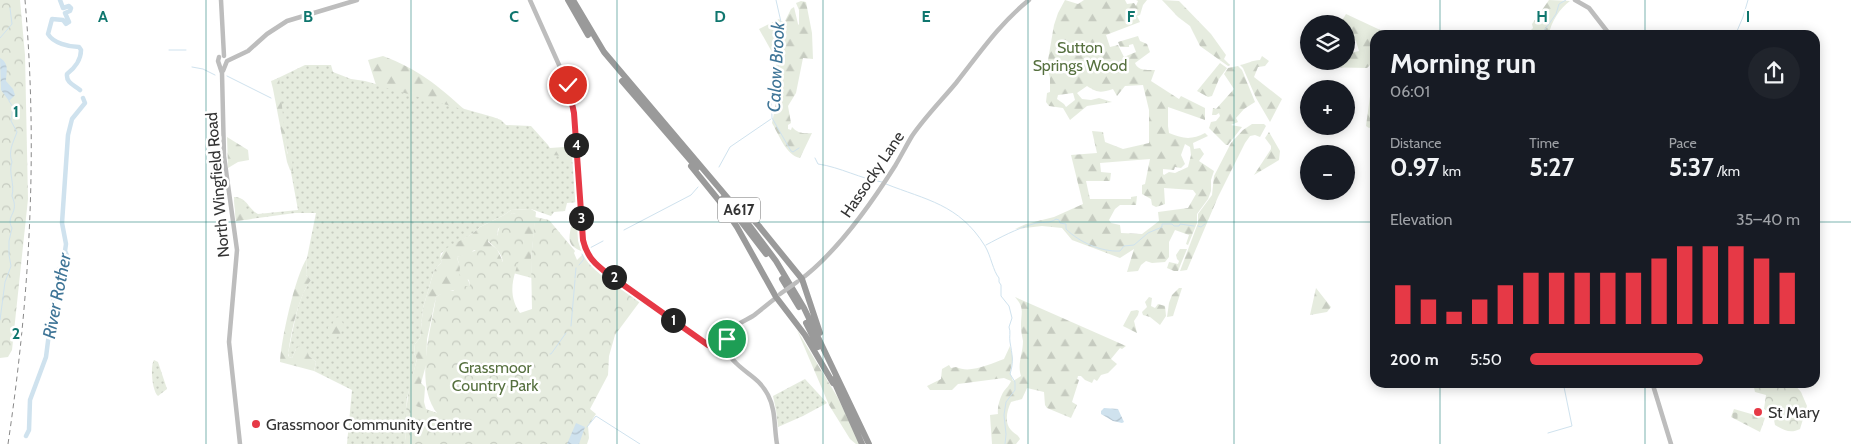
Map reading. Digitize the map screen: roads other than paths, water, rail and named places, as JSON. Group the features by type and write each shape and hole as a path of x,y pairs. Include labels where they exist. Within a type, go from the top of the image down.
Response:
{"highway":[{"name":"A617","path":"568,0 601,54 741,220 772,262 798,306 862,444"},
{"name":"A617","path":"573,0 604,52 747,221 776,260 804,308 868,444"},
{"path":"678,146 682,155 721,203 737,227 778,296 805,335 840,395"},
{"path":"698,163 759,226 799,280 836,369 840,385"}],"main road":[{"path":"221,0 224,59 232,58 248,51 266,34 286,21 357,0"},
{"path":"530,0 568,85 572,100 583,240 587,254 608,274 708,345 717,349 727,348 736,363 761,384 769,396 773,409 777,444"},
{"name":"Hassocky Lane","path":"727,348 727,339 733,328 799,280 839,243 895,166 925,118 1001,26 1029,0"},
{"path":"1575,0 1589,8 1606,30"},
{"name":"North Wingfield Road","path":"224,59 222,73 224,156 237,250 229,342 240,444"},
{"path":"1654,388 1671,444"}],"water":[{"path":"0,58 6,66 6,81 13,89 15,95 9,101 1,90"},
{"path":"1104,408 1118,409 1124,422 1113,421 1101,414"},
{"path":"576,423 585,427 579,444 567,444"}],"waterway":[{"name":"River Rother","path":"60,0 63,8 69,6 71,8 70,11 65,13 69,22 66,24 63,20 52,19 48,34 57,42 79,47 81,50 77,63 67,74 69,82 80,90"},
{"name":"Calow Brook","path":"776,0 781,22 778,69 771,92 772,118 791,151 793,152 799,148"},
{"path":"1545,30 1556,14 1559,4 1566,0"},
{"path":"1737,30 1748,0"},
{"path":"0,38 12,24 10,8"},
{"path":"169,50 186,50"},
{"path":"192,67 203,69 215,75"},
{"path":"227,76 271,98"},
{"name":"River Rother","path":"26,436 29,430 30,400 46,357 54,294 62,291 63,279 59,269 66,266 68,258 65,251 66,244 62,223 68,135 72,119 85,103 83,98"},
{"path":"0,320 5,282 11,266 9,241 12,228 10,220 14,211 11,154 17,132 11,121 13,107 9,101"},
{"path":"719,167 730,147 771,119"},
{"name":"Calow Brook","path":"815,158 818,164 882,182"},
{"path":"886,184 941,205 953,212 975,232 987,250 999,278 1001,296 1009,306 1012,318 1009,327 1012,358 1010,374 1015,382 1015,390 1006,402 1004,415 1005,444"},
{"path":"624,230 691,195 698,187"},
{"path":"986,245 1021,228 1056,219 1060,223 1066,224 1066,229 1084,242 1098,248 1113,251 1120,251 1124,246 1134,245 1148,233 1162,227 1162,224 1194,226"},
{"path":"1198,226 1201,227 1205,224"},
{"path":"588,249 603,241"},
{"path":"579,265 584,259 582,254"},
{"path":"575,278 576,268"},
{"path":"571,326 575,280"},
{"path":"550,354 566,333"},
{"path":"1548,433 1572,426 1564,388"},
{"path":"587,427 596,416 640,444"}],"railway":[{"path":"8,444 22,333 30,222 31,112 25,0"}],"place":[{"name":"St Mary","path":"1758,412"},
{"name":"Grassmoor Community Centre","path":"256,424"}],"park label":[{"name":"Sutton Springs Wood","path":"1080,56"},
{"name":"Grassmoor Country Park","path":"495,376"}]}
